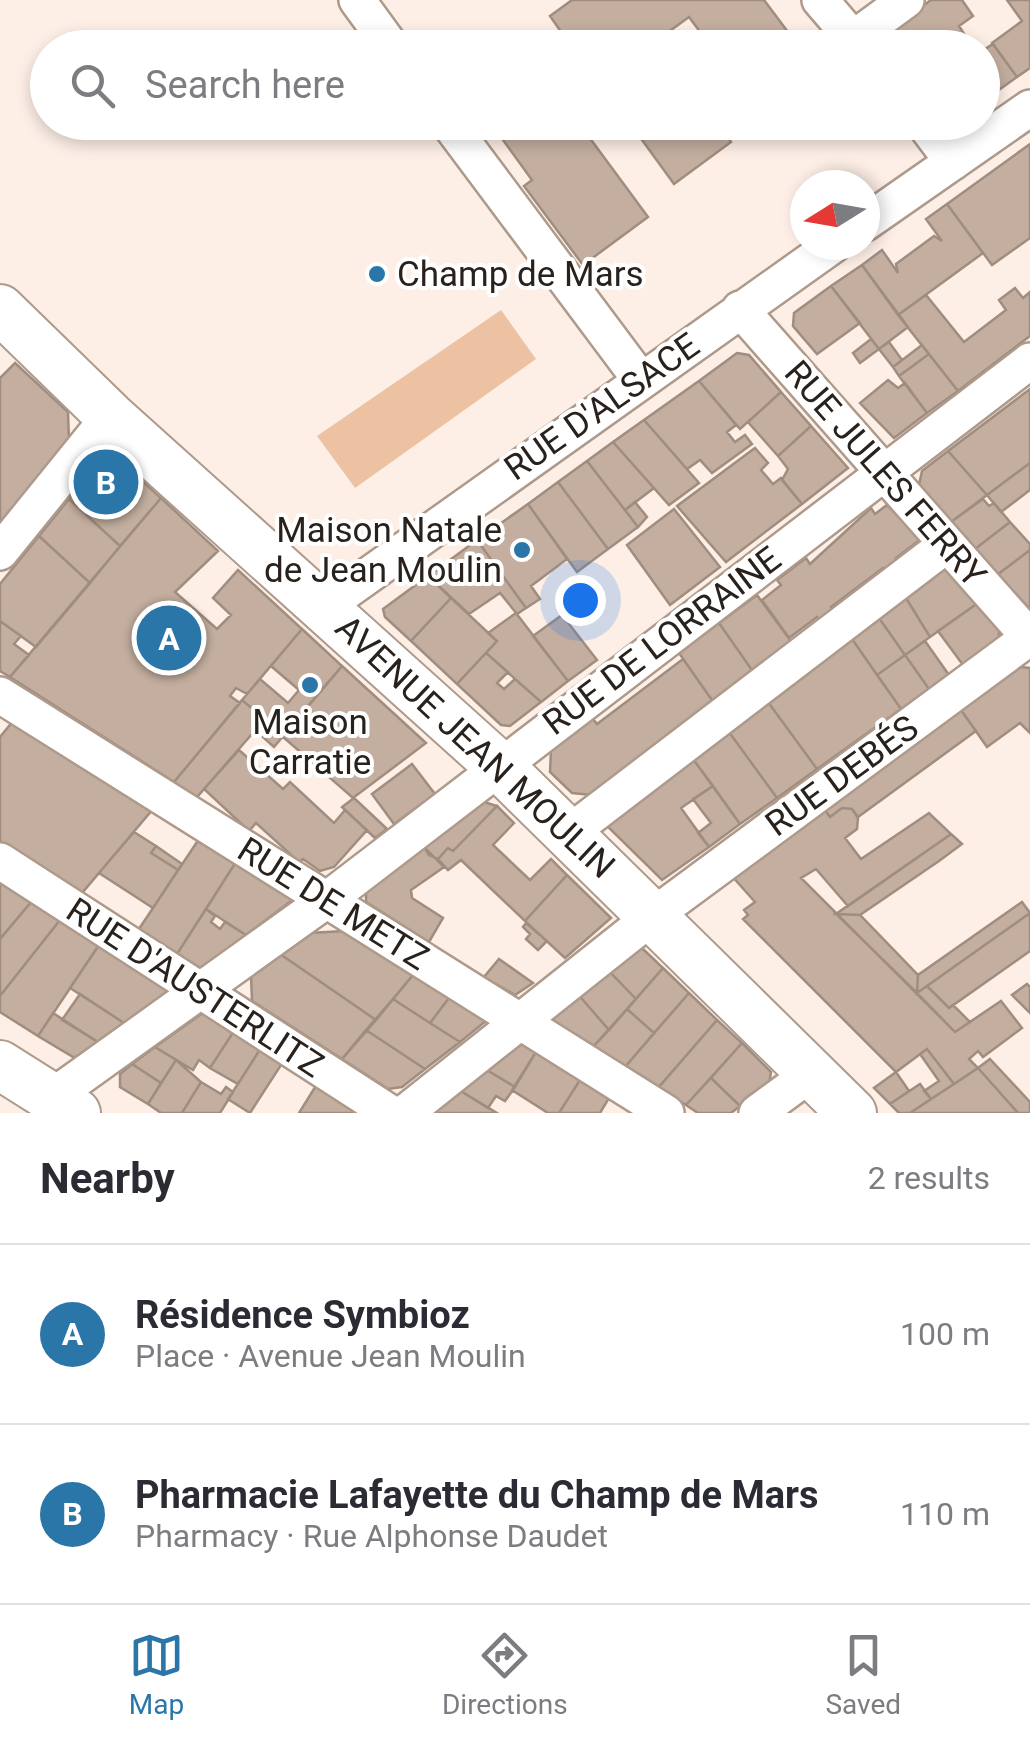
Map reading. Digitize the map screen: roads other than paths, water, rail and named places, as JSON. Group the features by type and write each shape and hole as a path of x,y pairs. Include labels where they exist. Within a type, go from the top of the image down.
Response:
{"street":[{"path":"357,0 379,30"},
{"path":"820,0 846,30"},
{"path":"872,30 906,0"},
{"path":"1000,129 1030,108"},
{"path":"461,140 640,379"},
{"path":"936,140 953,162"},
{"path":"880,213 984,140"},
{"name":"RUE D'ALSACE","path":"324,607 811,260"},
{"name":"AVENUE JEAN MOULIN","path":"0,309 110,416 499,766 852,1113"},
{"name":"RUE JULES FERRY","path":"740,309 1030,638"},
{"name":"RUE DE LORRAINE","path":"64,1105 200,992 328,899 1030,362"},
{"path":"0,552 110,416"},
{"path":"570,833 946,544"},
{"name":"RUE DEBÉS","path":"405,1113 654,915 1030,638"},
{"name":"RUE DE METZ","path":"0,695 666,1113"},
{"name":"RUE D'AUSTERLITZ","path":"0,862 390,1113"},
{"path":"0,1064 64,1105"},
{"path":"757,1113 813,1072"}],"place":[{"name":"Champ de Mars","path":"377,274"},
{"name":"Pharmacie Lafayette du Champ de Mars","path":"106,482"},
{"name":"Maison Natale de Jean Moulin","path":"522,550"},
{"name":"Résidence Symbioz","path":"169,638"},
{"name":"Maison Carratie","path":"310,685"}]}
